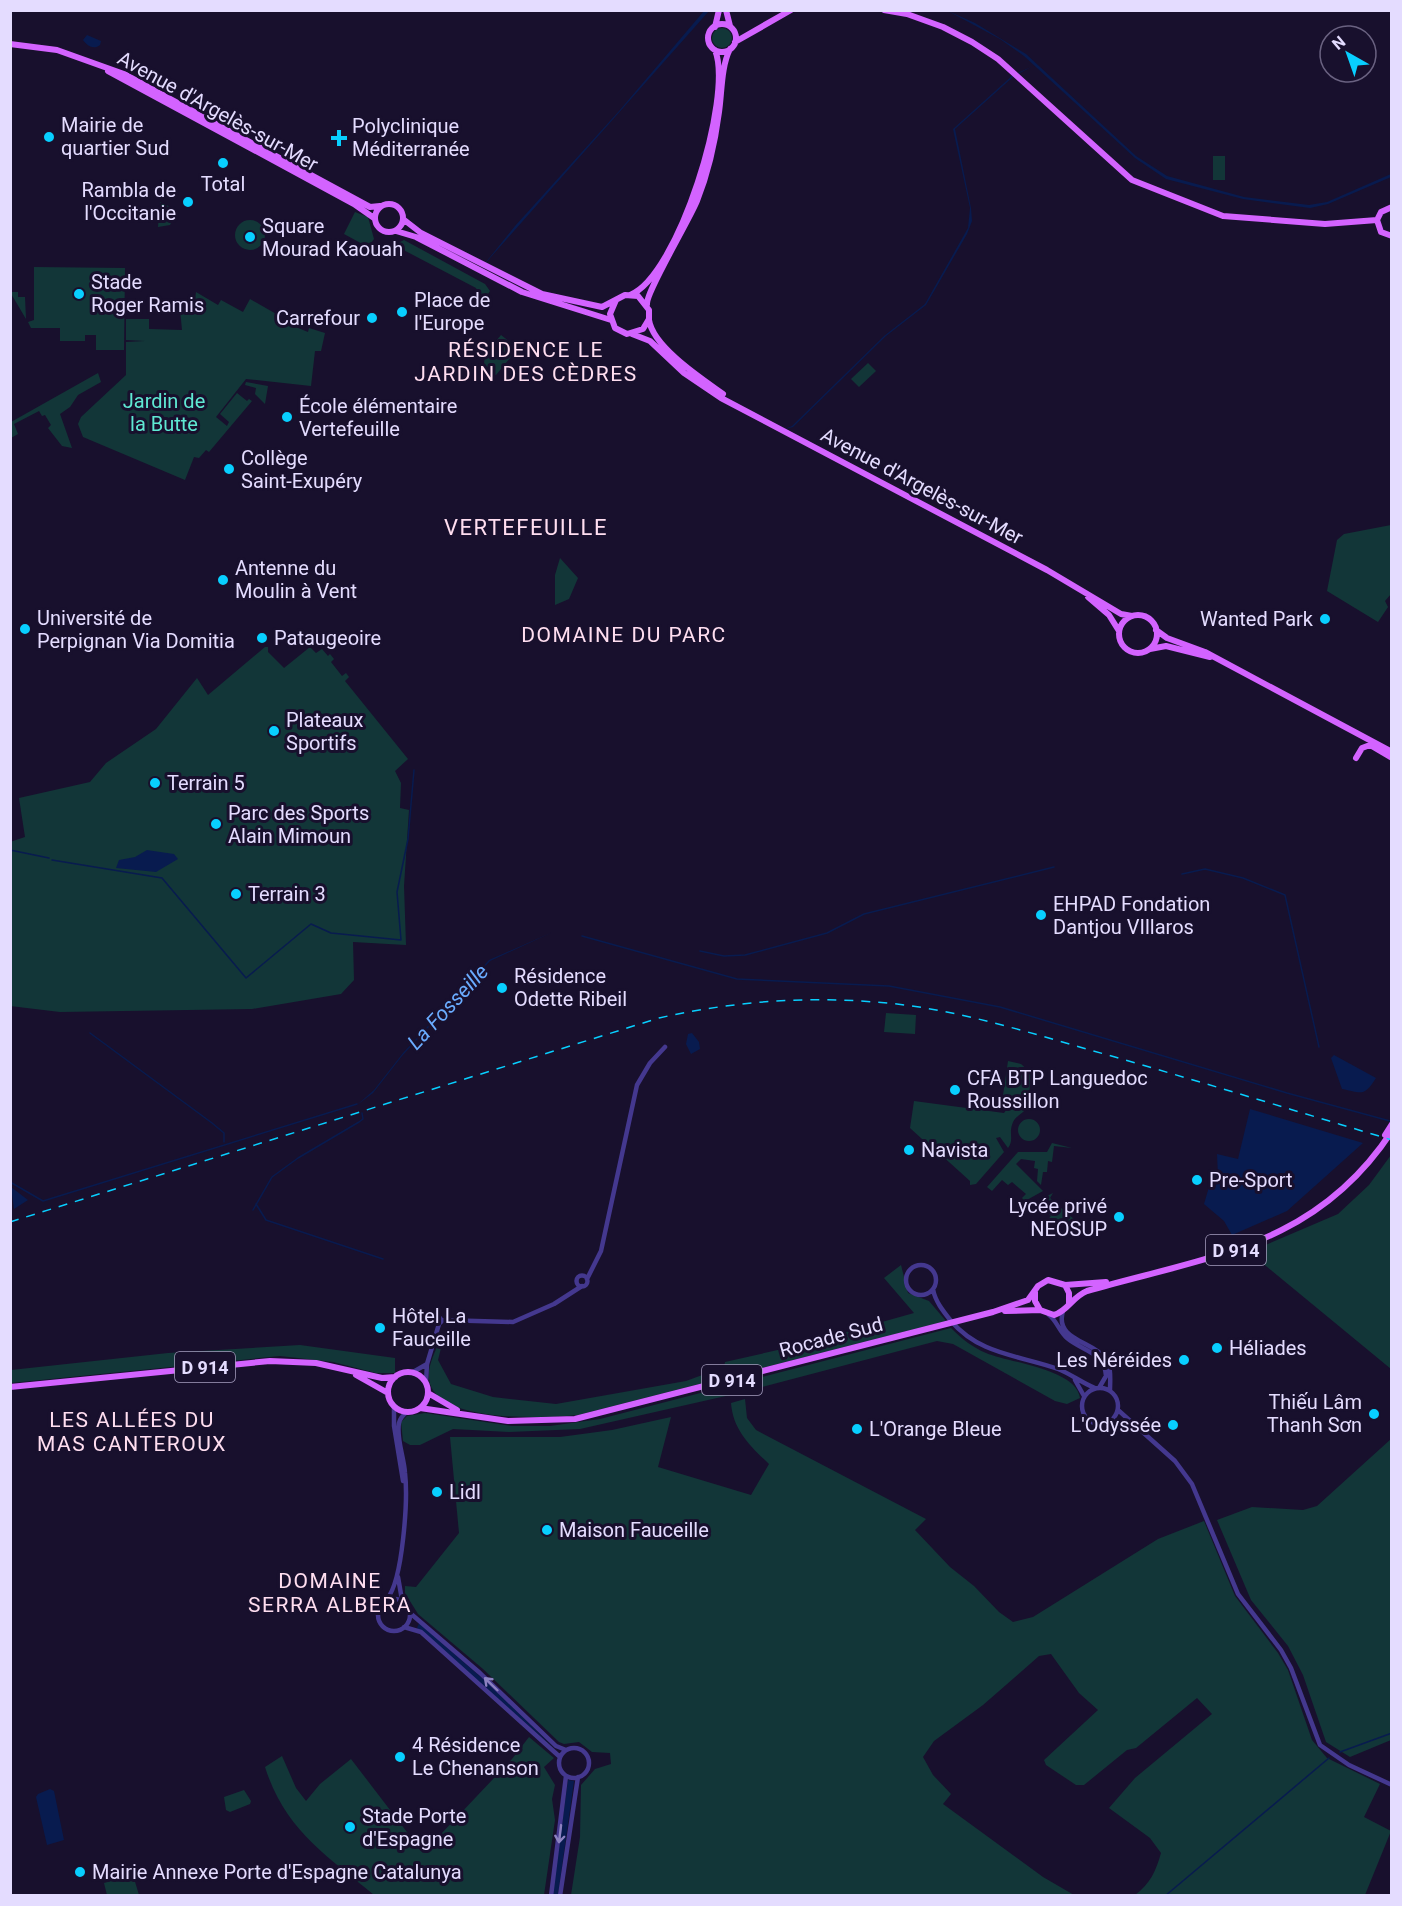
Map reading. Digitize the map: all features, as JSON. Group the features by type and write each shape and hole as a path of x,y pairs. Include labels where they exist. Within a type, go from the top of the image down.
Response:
{"main road":[{"path":"403,219 421,233 542,294 602,308 630,295 640,288 656,270 674,240 693,197 711,137 716,108 719,68 709,37 715,27 719,10"},
{"path":"726,10 735,42"},
{"path":"616,300 611,309 611,320 618,331 632,334 643,329 649,319 647,305 652,288 686,226 708,166 715,139 725,65 730,49 735,42 751,31 791,10"},
{"path":"884,10 907,14 943,27 998,59 1132,180 1223,216 1325,224 1377,220"},
{"path":"715,27 722,25 741,34 751,31"},
{"path":"10,44 57,50 100,66"},
{"path":"715,50 723,52 730,49"},
{"name":"Avenue d'Argelès-sur-Mer","path":"100,66 134,79 370,207 380,206"},
{"name":"Avenue d'Argelès-sur-Mer","path":"100,66 121,80 354,204 374,218"},
{"path":"396,231 403,219 402,211 388,203 380,206 374,218 381,230 396,231 416,237 522,292 611,320"},
{"path":"1392,207 1381,212 1377,220 1381,232 1392,236"},
{"path":"630,295 642,298 647,305"},
{"name":"Avenue d'Argelès-sur-Mer","path":"649,319 650,327 675,357 748,412"},
{"name":"Avenue d'Argelès-sur-Mer","path":"632,334 650,341 698,382 748,412 1121,614 1132,616"},
{"name":"Avenue d'Argelès-sur-Mer","path":"1080,590 1109,615 1119,632"},
{"path":"1214,658 1166,646 1138,653 1127,650 1121,642 1119,632 1123,623 1132,616 1147,618 1156,630 1167,638 1205,652 1392,755"},
{"path":"1150,649 1156,638 1156,630"},
{"path":"1356,758 1362,748 1370,745 1392,755"},
{"name":"D 914","path":"1065,1285 1102,1283 1209,1255 1271,1233 1304,1216 1337,1191 1377,1150 1392,1124"},
{"name":"D 914","path":"1069,1303 1075,1295 1087,1291 1233,1251 1272,1237 1306,1218 1340,1193 1392,1131"},
{"path":"1048,1280 1065,1285 1069,1293 1069,1303 1063,1311 1049,1315 1040,1310 1035,1301 1035,1292 1048,1280"},
{"name":"Rocade Sud","path":"466,1414 516,1421 585,1417 993,1312 1028,1300 1035,1292"},
{"name":"Rocade Sud","path":"993,1312 1040,1310"},
{"name":"D 914","path":"10,1388 270,1361 316,1363 382,1378 395,1377"},
{"name":"D 914","path":"344,1370 388,1393"},
{"path":"403,1372 413,1372 426,1382 428,1393 420,1408 406,1412 394,1406 388,1393 395,1377 403,1372"},
{"name":"D 914","path":"428,1393 466,1414"},
{"name":"D 914","path":"420,1408 466,1414"}],"street":[{"path":"426,1382 427,1364 441,1322 513,1322 572,1293 580,1285 601,1251 637,1085 650,1063 667,1049"},
{"path":"938,1304 933,1289 935,1278 931,1270 921,1266 911,1269 906,1278 908,1287 914,1294 924,1295 938,1304 960,1331 975,1343 1069,1374 1097,1388 1110,1391 1117,1399 1118,1410 1174,1461 1192,1484 1238,1594 1281,1650 1291,1668 1320,1745 1349,1765 1392,1785"},
{"path":"580,1285 578,1277 585,1277"},
{"path":"924,1295 933,1289"},
{"path":"1063,1311 1062,1322 1068,1334 1100,1352 1105,1358 1110,1368 1110,1391"},
{"path":"1049,1315 1066,1337 1098,1356 1103,1363 1106,1376 1097,1388 1084,1397"},
{"path":"413,1372 427,1364"},
{"path":"1069,1374 1079,1383 1084,1397 1082,1408 1087,1419 1101,1424 1111,1420 1118,1410"},
{"path":"394,1406 394,1426 405,1494"},
{"path":"406,1412 399,1421 405,1474 405,1501 398,1571 393,1592 378,1611 379,1621 390,1630 404,1627 421,1632 560,1757"},
{"path":"1111,1420 1143,1435"},
{"path":"398,1571 402,1600 410,1613 480,1673 556,1746 566,1750 580,1750 587,1756 586,1771 578,1777 566,1776"},
{"path":"387,1599 402,1600"},
{"path":"404,1627 410,1613"},
{"path":"551,1896 566,1776 559,1766 560,1757 566,1750"},
{"path":"560,1896 578,1777"}],"green space":[{"path":"722,28 729,31 732,38 729,45 722,48 715,45 712,38 715,31"},
{"path":"1213,156 1225,156 1225,180 1213,180"},
{"path":"160,202 177,210 170,225 158,227"},
{"path":"355,212 368,217 374,239 368,247 344,234"},
{"name":"Square Mourad Kaouah","path":"250,220 261,224 265,235 261,246 250,250 239,246 235,235 239,224"},
{"path":"404,240 485,284 490,291 483,302 476,288 394,245"},
{"name":"Stade Roger Ramis","path":"34,267 125,268 124,350 96,350 96,335 85,335 85,341 60,341 60,328 31,328 28,322 34,320"},
{"path":"10,292 18,292 18,297 25,297 26,319"},
{"name":"Jardin de la Butte","path":"196,292 218,305 221,300 243,312 250,299 278,315 276,319 308,332 309,328 325,333 321,351 315,351 311,386 246,379 216,417 227,426 229,422 220,414 237,393 247,401 249,399 252,401 209,452 206,450 199,458 194,457 185,480 83,437 78,424 81,417 126,375 126,342 145,341 126,340 126,319 149,319 149,329 182,330 179,299 195,300"},
{"path":"501,335 515,346 515,352 496,375 483,374 485,354"},
{"path":"868,363 876,371 859,387 851,379"},
{"path":"98,373 101,382 78,395 70,407 60,414 72,448 62,446 48,428 51,425 45,415 42,416 39,411 14,424 18,434 11,438 11,422"},
{"path":"246,382 268,386 265,404 255,394 256,388 245,385"},
{"path":"1391,525 1391,594 1385,601 1388,607 1378,622 1327,591 1337,540 1344,534"},
{"path":"560,558 578,578 569,599 555,605 555,575"},
{"name":"Parc des Sports Alain Mimoun","path":"265,647 268,647 268,652 284,668 310,647 316,653 322,649 328,656 330,654 334,659 331,662 342,676 346,673 349,677 345,681 408,759 395,771 401,783 400,808 409,810 404,886 406,945 353,942 354,980 341,994 252,1009 60,1012 10,1006 10,842 25,837 19,798 90,782 106,763 156,729 197,678 208,695"},
{"path":"886,1013 916,1015 915,1034 884,1032"},
{"path":"1008,1061 1021,1064 1031,1073 1028,1107 1013,1122 1011,1142 1008,1148 1000,1137 996,1138 1004,1152 976,1184 970,1185 970,1181 939,1153 936,1156 932,1152 934,1150 910,1128 914,1101 1004,1113 1009,1106 1002,1102"},
{"path":"1029,1119 1037,1122 1040,1130 1037,1138 1029,1141 1021,1138 1018,1130 1021,1122"},
{"path":"1052,1143 1072,1148 1054,1146 1052,1162 1048,1161 1047,1172 1043,1172 1041,1185 1037,1181 1038,1169 1034,1168 1035,1161 1021,1159 1016,1164 1043,1191 1025,1201 1022,1198 1026,1194 1012,1182 1008,1185 1002,1180 992,1191 987,1187 1018,1152 1047,1152"},
{"path":"1391,1155 1391,1369 1249,1252 1338,1214 1369,1185"},
{"path":"1053,1193 1050,1198 1075,1220 1050,1228 1051,1239 1049,1239 1037,1231 1051,1216 1048,1213 1054,1205 1045,1197"},
{"path":"901,1265 908,1293 929,1301 946,1321 578,1415 518,1417 470,1411 450,1404 436,1394 429,1379 431,1364 440,1339 447,1337 451,1339 442,1344 438,1360 451,1384 493,1397 556,1404 686,1381 724,1367 725,1362 800,1345 914,1313 884,1278"},
{"path":"951,1328 967,1342 986,1353 1040,1368 1067,1380 1076,1388 1080,1398 1067,1404 1055,1401 953,1344 937,1341 739,1393 580,1429 509,1432 453,1429 420,1445 410,1445 403,1441 401,1422 407,1416 425,1413 512,1426 550,1426 600,1419"},
{"path":"300,1345 395,1358 395,1373 376,1373 333,1362 280,1356 11,1383 11,1370 168,1353"},
{"path":"745,1399 747,1418 756,1430 926,1519 915,1530 950,1567 1013,1622 1033,1617 1158,1539 1204,1521 1235,1596 1288,1670 1312,1740 1327,1758 1380,1784 1364,1817 1391,1831 1365,1895 1135,1895 1152,1877 1161,1853 1150,1838 1109,1808 1135,1778 1212,1714 1197,1698 1136,1748 1127,1750 1084,1785 1076,1785 1046,1765 1044,1760 1098,1710 1079,1693 1051,1654 1039,1656 983,1705 934,1741 923,1757 933,1775 951,1794 943,1804 1043,1877 1074,1895 571,1895 580,1837 581,1785 595,1769 611,1764 610,1753 592,1752 579,1742 564,1744 559,1742 483,1669 418,1614 405,1593 405,1586 416,1587 459,1533 450,1437 560,1437 612,1430 671,1417 658,1467 751,1495 769,1464 749,1444 732,1413 731,1403"},
{"path":"1391,1439 1391,1740 1350,1757 1326,1742 1303,1675 1288,1646 1251,1600 1217,1520 1252,1507 1303,1510 1317,1506"},
{"path":"529,1737 554,1758 544,1767 555,1785 552,1799 555,1820 544,1895 374,1895 324,1854 296,1825 273,1789 265,1767 282,1756 296,1788 306,1801 320,1784 351,1759 423,1853 512,1759"},
{"path":"244,1790 251,1801 250,1804 230,1812 226,1810 224,1797"},
{"path":"133,1875 139,1895 107,1895 104,1883"}],"water":[{"path":"704,11 709,11 482,267 515,226 619,111"},
{"path":"948,11 975,23 1026,54 1136,156 1167,176 1244,197 1309,205 1327,202 1391,174 1391,177 1328,204 1310,208 1243,199 1166,179 1135,158 1024,56 1000,39"},
{"path":"87,35 101,41 100,45 91,47 86,44 83,40"},
{"path":"1031,67 1014,76 955,129 971,208 972,221 967,234 926,305 886,336 793,427 785,429 792,426 884,336 925,304 968,228 970,208 953,129 1013,75"},
{"path":"147,850 174,854 178,859 156,872 116,868 119,860 135,857"},
{"path":"553,932 490,961 402,1056 373,1093 357,1105 374,1090 403,1053 489,960"},
{"path":"692,1033 699,1042 700,1049 691,1054 686,1044 688,1034"},
{"path":"1334,1055 1376,1078 1362,1092 1342,1089 1331,1058"},
{"path":"1250,1109 1363,1143 1287,1211 1232,1235 1224,1221 1204,1204 1209,1187 1215,1188 1218,1176 1217,1154 1238,1159"},
{"path":"11,1187 28,1200 14,1209"},
{"path":"419,1623 490,1685 554,1748 417,1628"},
{"path":"568,1780 574,1781 558,1895 552,1896"},
{"path":"50,1789 54,1791 64,1840 47,1845 36,1797"}],"waterway":[{"path":"52,860 162,878 246,978 311,924 331,933 401,940 397,892 408,839 414,770"},
{"path":"10,850 49,858"},
{"path":"700,951 724,956 745,955 827,933 864,914 1054,867"},
{"path":"1182,874 1205,869 1243,878 1285,895 1319,1047"},
{"path":"582,936 737,979 889,986 1000,1007 1287,1093 1390,1121"},
{"path":"90,1033 212,1123 224,1133 224,1142"},
{"path":"10,1182 43,1201 357,1104"},
{"name":"La Fosseille","path":"253,1210 272,1177 298,1158 359,1122 363,1119 362,1113"},
{"path":"256,1204 266,1220 383,1259"},
{"path":"1340,1752 1392,1733"},
{"path":"1165,1896 1329,1758"}],"railway":[{"path":"10,1222 659,1018 739,1004 793,1000 875,1002 954,1013 1122,1059 1392,1140"}],"place":[{"name":"Mairie de quartier Sud","path":"49,137"},
{"name":"Polyclinique Méditerranée","path":"339,138"},
{"name":"Total","path":"223,163"},
{"name":"Rambla de l'Occitanie","path":"188,202"},
{"name":"Square Mourad Kaouah","path":"250,237"},
{"name":"Stade Roger Ramis","path":"79,294"},
{"name":"Place de l'Europe","path":"402,312"},
{"name":"Carrefour","path":"372,318"},
{"name":"École élémentaire Vertefeuille","path":"287,417"},
{"name":"Collège Saint-Exupéry","path":"229,469"},
{"name":"Antenne du Moulin à Vent","path":"223,580"},
{"name":"Wanted Park","path":"1325,619"},
{"name":"Université de Perpignan Via Domitia","path":"25,629"},
{"name":"Pataugeoire","path":"262,638"},
{"name":"Plateaux Sportifs","path":"274,731"},
{"name":"Terrain 5","path":"155,783"},
{"name":"Parc des Sports Alain Mimoun","path":"216,824"},
{"name":"Terrain 3","path":"236,894"},
{"name":"EHPAD Fondation Dantjou VIllaros","path":"1041,915"},
{"name":"Résidence Odette Ribeil","path":"502,988"},
{"name":"CFA BTP Languedoc Roussillon","path":"955,1090"},
{"name":"Navista","path":"909,1150"},
{"name":"Pre-Sport","path":"1197,1180"},
{"name":"Lycée privé NEOSUP","path":"1119,1217"},
{"name":"Hôtel La Fauceille","path":"380,1328"},
{"name":"Héliades","path":"1217,1348"},
{"name":"Les Néréides","path":"1184,1360"},
{"name":"Thiếu Lâm Thanh Sơn","path":"1374,1414"},
{"name":"L'Odyssée","path":"1173,1425"},
{"name":"L'Orange Bleue","path":"857,1429"},
{"name":"Lidl","path":"437,1492"},
{"name":"Maison Fauceille","path":"547,1530"},
{"name":"4 Résidence Le Chenanson","path":"400,1757"},
{"name":"Stade Porte d'Espagne","path":"350,1827"},
{"name":"Mairie Annexe Porte d'Espagne Catalunya","path":"80,1872"}],"district":[{"name":"RÉSIDENCE LE JARDIN DES CÈDRES","path":"526,362"},
{"name":"VERTEFEUILLE","path":"526,527"},
{"name":"DOMAINE DU PARC","path":"624,635"},
{"name":"LES ALLÉES DU MAS CANTEROUX","path":"132,1432"},
{"name":"DOMAINE SERRA ALBERA","path":"330,1593"}]}
